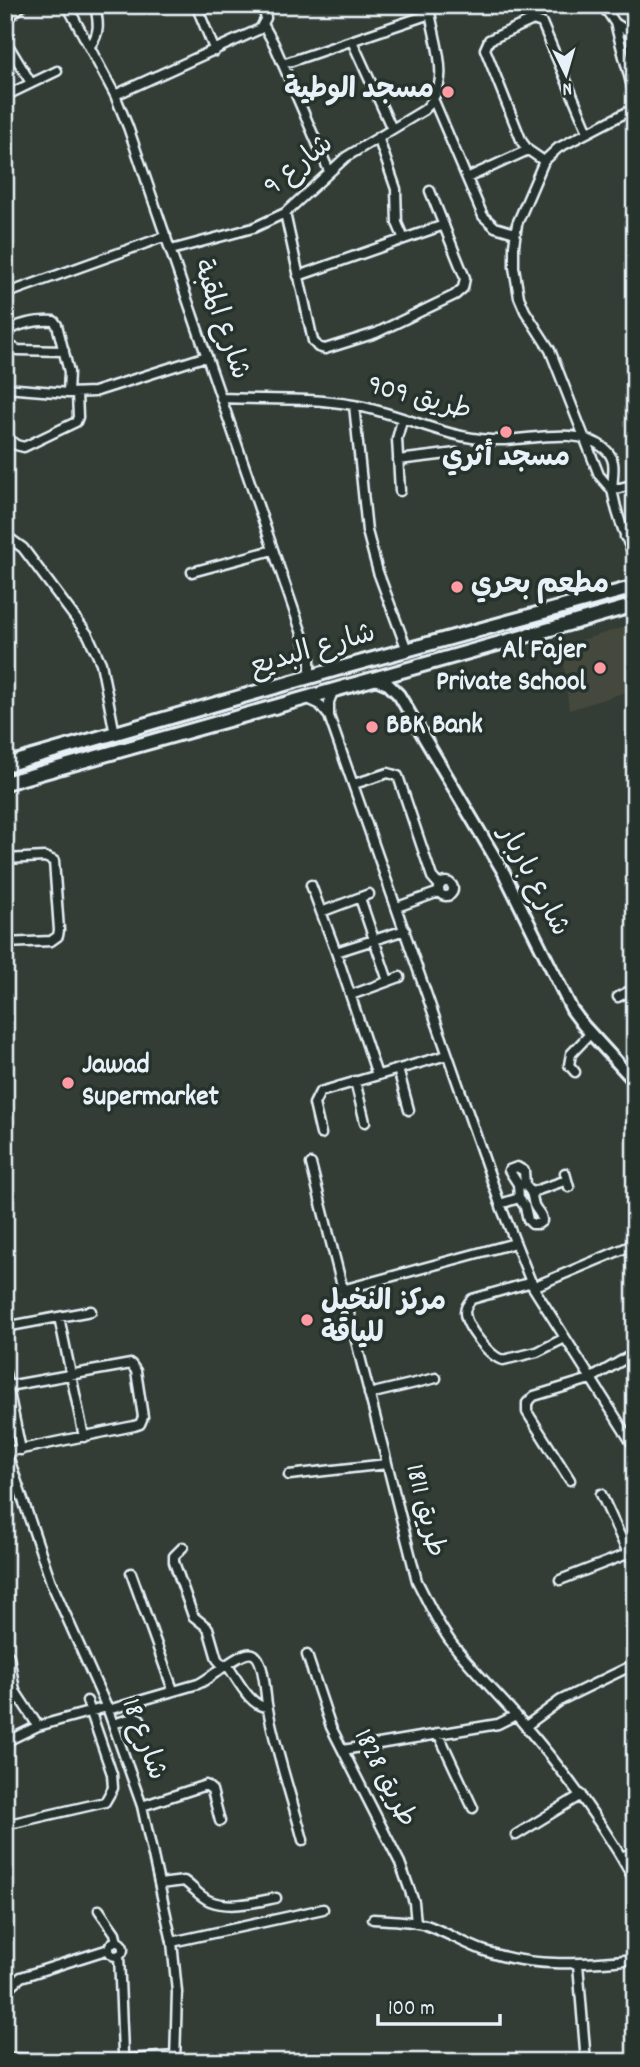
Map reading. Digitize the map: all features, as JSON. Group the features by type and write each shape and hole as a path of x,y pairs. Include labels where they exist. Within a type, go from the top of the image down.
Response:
{"main road":[{"name":"شارع البديع","path":"5,765 337,669 635,587"},
{"name":"شارع البديع","path":"5,783 635,605"},
{"path":"246,696 251,713"}],"street":[{"path":"5,20 23,5"},
{"name":"شارع المقبة","path":"66,5 115,95 171,250 310,657 311,666 306,679"},
{"path":"90,46 98,33 99,25 94,5"},
{"path":"197,5 215,51"},
{"path":"261,5 266,18 264,26 329,171"},
{"path":"620,5 604,8 615,23 635,36"},
{"path":"283,64 352,41 430,10 441,77 434,101 483,216 502,230 515,233"},
{"path":"544,160 527,150 522,142 485,49 489,40 533,20 542,23 588,131"},
{"path":"615,23 635,99 631,110 558,148 544,160 515,233 513,256 519,297 550,349 599,475 612,490 625,537 635,559"},
{"path":"115,95 264,26"},
{"path":"5,40 31,83"},
{"path":"352,41 392,129"},
{"path":"5,96 57,71"},
{"name":"شارع 9","path":"171,250 253,228 285,213 329,171 434,101"},
{"path":"378,137 396,189 397,223 404,239"},
{"path":"467,178 527,150"},
{"path":"285,213 313,341 318,347 325,349 355,341 463,289 465,278 430,191"},
{"path":"298,276 444,225"},
{"path":"5,294 166,236"},
{"path":"5,335 19,326 54,321 69,372 76,422 24,447 16,445 5,435"},
{"path":"5,344 19,349 64,351"},
{"path":"5,388 94,392 207,356"},
{"name":"طريق 909","path":"221,398 354,405 460,437 520,440 569,435 586,439 603,447 611,455 615,475 612,490"},
{"path":"354,405 367,531 378,572 407,650"},
{"path":"400,491 397,439 402,419"},
{"path":"398,460 456,453"},
{"path":"612,490 635,484"},
{"path":"625,537 635,533"},
{"path":"5,536 14,539 23,548 88,635 102,663 115,734"},
{"path":"192,572 272,550"},
{"path":"310,657 320,664 337,669"},
{"path":"399,695 403,669"},
{"name":"شارع باربار","path":"373,678 388,684 399,695 504,873 572,1010 590,1034 635,1082"},
{"path":"329,716 329,702 334,689"},
{"path":"305,698 319,704 329,716 500,1204 533,1284 635,1448"},
{"path":"354,784 388,773 398,776 432,877 439,889 397,907"},
{"path":"5,859 46,856 54,861 60,930 58,936 51,941 5,943"},
{"path":"311,885 337,952 377,1075"},
{"path":"321,912 369,894"},
{"path":"359,898 388,981"},
{"path":"337,952 405,930"},
{"path":"351,995 400,977"},
{"path":"618,997 635,988"},
{"path":"575,1072 569,1065 571,1054 590,1034"},
{"path":"321,1133 314,1107 315,1097 323,1090 447,1055"},
{"path":"398,1069 408,1110"},
{"path":"355,1082 365,1122"},
{"name":"طريق 1811","path":"311,1164 417,1581 437,1622 452,1643 526,1726 581,1794 635,1881"},
{"path":"499,1174 517,1167 523,1169 519,1198"},
{"path":"509,1170 521,1185 532,1192"},
{"path":"532,1192 567,1180"},
{"path":"519,1198 530,1207 532,1192"},
{"path":"500,1204 519,1198"},
{"path":"342,1290 515,1243"},
{"path":"565,1338 537,1352 503,1360 489,1353 467,1321 465,1311 472,1298 533,1284 635,1244"},
{"path":"5,1327 91,1311"},
{"path":"59,1317 84,1437"},
{"path":"570,1480 526,1406 534,1396 590,1379 635,1353"},
{"path":"6,1450 21,1450 84,1437 140,1423 143,1417 136,1371 134,1366 128,1364 8,1386"},
{"path":"5,1373 21,1450"},
{"path":"369,1394 436,1378"},
{"name":"شارع 18","path":"6,1450 51,1582 108,1709 142,1806 172,1942 177,1993 175,2059"},
{"path":"289,1475 387,1464"},
{"path":"560,1580 631,1552 601,1494"},
{"path":"183,1547 174,1556 174,1562 193,1616 208,1628 217,1659 254,1702 262,1707 267,1706"},
{"path":"131,1573 173,1690"},
{"path":"5,1742 38,1726 204,1681 245,1653 257,1656 261,1662 267,1706 303,1840"},
{"name":"طريق 1828","path":"307,1655 326,1715 400,1863 414,1902 416,1923"},
{"path":"9,1656 10,1693 38,1726"},
{"path":"526,1726 562,1700 635,1664"},
{"path":"5,1825 105,1802 113,1788 112,1774 87,1701"},
{"path":"343,1750 498,1724 516,1716"},
{"path":"113,1724 136,1717 140,1719 144,1730"},
{"path":"438,1733 472,1808"},
{"path":"142,1806 206,1785 212,1790 220,1821"},
{"path":"516,1835 581,1794"},
{"path":"621,1857 635,1852"},
{"path":"160,1884 184,1881 210,1901 221,1904 253,1903 276,1898"},
{"path":"172,1942 323,1909"},
{"path":"99,1910 122,1946 119,1955 127,2058"},
{"path":"373,1919 416,1923 500,1955 531,1961 578,1964 635,1959"},
{"path":"109,1950 110,1945 117,1942"},
{"path":"109,1950 113,1955 119,1955"},
{"path":"5,2000 11,1986 21,1977 109,1950"},
{"path":"578,1964 586,2062"},
{"path":"5,2058 114,2061 115,2056 175,2059"}],"shaded area":[{"name":"Al Fajer Private School","path":"635,624 635,689 569,710 562,646"}],"place":[{"name":"مسجد الوطية","path":"448,92"},
{"name":"مسجد أثري","path":"506,432"},
{"name":"مطعم بحري","path":"457,587"},
{"name":"Al Fajer Private School","path":"600,668"},
{"name":"BBK Bank","path":"372,727"},
{"name":"Jawad Supermarket","path":"68,1083"},
{"name":"مركز النخيل للياقة","path":"307,1320"}]}
